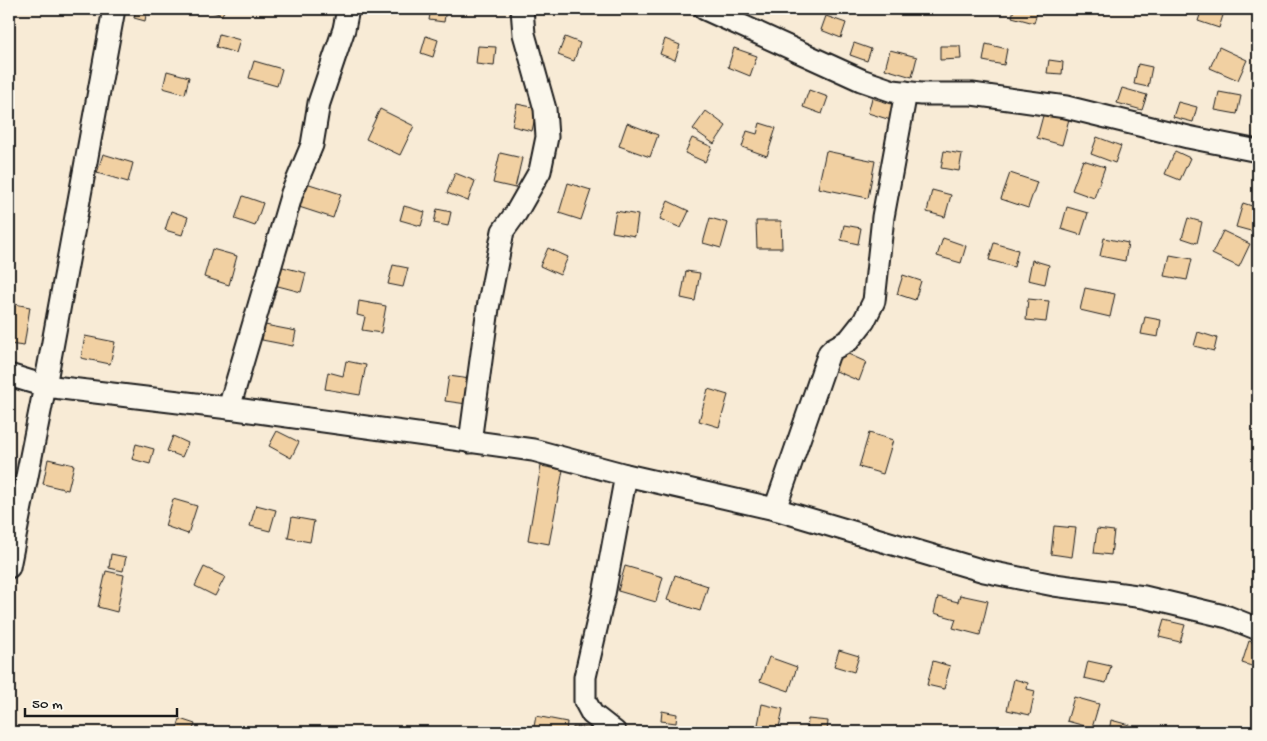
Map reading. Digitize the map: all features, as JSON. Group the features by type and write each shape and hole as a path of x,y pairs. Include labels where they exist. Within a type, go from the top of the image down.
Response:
{"street":[{"path":"9,567 45,386 114,9"},
{"path":"229,408 292,193 312,145 320,103 344,29 348,9"},
{"path":"470,442 488,308 503,232 540,171 547,137 545,109 524,34 522,9"},
{"path":"704,9 861,80 893,91 972,94 1066,107 1188,137 1258,151"},
{"path":"775,510 829,353 849,340 864,322 874,301 883,217 906,92"},
{"path":"9,375 45,386 229,408 533,450 626,475 775,510 984,571 1054,585 1144,597 1228,617 1258,629"},
{"path":"616,732 592,714 588,708 585,701 585,677 604,594 626,475"}],"building":[{"path":"136,9 147,9 145,21 134,18"},
{"path":"205,9 225,9 222,15"},
{"path":"431,9 446,9 444,22 429,20"},
{"path":"1014,9 1038,9 1034,23 1012,17"},
{"path":"1202,9 1225,9 1219,28 1198,21"},
{"path":"826,16 846,23 841,38 821,30"},
{"path":"219,34 240,40 236,53 216,47"},
{"path":"426,36 438,40 433,57 421,53"},
{"path":"565,37 580,43 574,61 558,55"},
{"path":"665,39 680,45 675,60 660,54"},
{"path":"854,43 871,49 867,61 850,55"},
{"path":"986,44 1007,49 1004,65 983,61"},
{"path":"478,46 496,47 494,66 476,64"},
{"path":"940,46 960,46 961,59 940,60"},
{"path":"1219,47 1247,60 1238,80 1210,68"},
{"path":"734,48 757,56 750,76 728,67"},
{"path":"890,50 917,57 912,77 885,69"},
{"path":"1049,60 1063,62 1062,74 1047,73"},
{"path":"254,61 282,69 277,86 249,78"},
{"path":"1138,64 1152,67 1148,87 1134,84"},
{"path":"167,71 189,77 185,94 163,88"},
{"path":"1122,88 1147,95 1142,110 1117,103"},
{"path":"809,90 828,97 822,114 803,107"},
{"path":"1219,92 1241,96 1237,114 1215,110"},
{"path":"872,98 898,106 894,121 868,113"},
{"path":"1178,102 1197,107 1193,122 1173,117"},
{"path":"517,104 537,108 532,131 512,126"},
{"path":"380,109 414,126 400,155 366,139"},
{"path":"706,111 726,126 714,144 693,129"},
{"path":"1044,112 1069,119 1062,145 1037,138"},
{"path":"627,123 658,135 650,157 619,146"},
{"path":"760,123 776,128 767,156 742,147 747,131 757,134"},
{"path":"1097,137 1121,146 1115,163 1091,154"},
{"path":"692,138 712,147 705,162 685,153"},
{"path":"826,151 875,161 868,198 818,188"},
{"path":"944,151 962,154 959,171 941,168"},
{"path":"1175,151 1190,158 1180,180 1165,174"},
{"path":"500,153 522,158 515,188 493,183"},
{"path":"103,154 133,163 128,182 97,173"},
{"path":"1083,160 1105,167 1094,198 1072,190"},
{"path":"455,173 475,181 468,201 447,193"},
{"path":"1010,173 1037,182 1028,208 1001,199"},
{"path":"303,182 341,194 333,218 296,206"},
{"path":"568,183 591,190 581,220 559,213"},
{"path":"932,190 951,195 945,217 927,212"},
{"path":"243,196 263,203 255,226 235,219"},
{"path":"668,201 689,211 681,228 660,219"},
{"path":"1243,203 1258,208 1258,233 1236,227"},
{"path":"404,206 425,212 421,226 400,220"},
{"path":"1067,207 1088,213 1081,235 1061,229"},
{"path":"437,209 451,212 448,226 434,223"},
{"path":"171,211 188,217 182,235 165,230"},
{"path":"616,211 638,215 635,236 612,232"},
{"path":"710,218 728,223 721,248 703,243"},
{"path":"1188,218 1202,222 1197,243 1182,238"},
{"path":"756,221 781,221 782,248 757,248"},
{"path":"844,225 861,228 858,244 841,240"},
{"path":"1223,231 1250,244 1239,267 1212,254"},
{"path":"943,238 966,246 961,263 937,256"},
{"path":"1104,238 1128,243 1125,261 1100,256"},
{"path":"994,243 1018,250 1014,267 989,260"},
{"path":"548,248 568,257 560,275 540,266"},
{"path":"212,249 237,256 229,285 204,277"},
{"path":"1170,255 1192,259 1187,280 1165,276"},
{"path":"1032,260 1049,265 1045,284 1028,280"},
{"path":"393,265 408,268 403,287 388,284"},
{"path":"279,266 306,273 301,292 274,285"},
{"path":"686,271 700,273 695,301 681,298"},
{"path":"903,275 921,281 915,300 897,294"},
{"path":"1085,288 1115,294 1110,317 1080,310"},
{"path":"1028,299 1049,301 1046,322 1026,320"},
{"path":"359,301 386,306 381,333 362,330 365,317 357,315"},
{"path":"9,303 30,307 24,346 9,344"},
{"path":"1145,317 1161,320 1158,337 1141,334"},
{"path":"265,325 296,331 293,346 262,340"},
{"path":"1198,332 1217,338 1214,351 1194,346"},
{"path":"85,336 115,342 110,364 81,358"},
{"path":"837,349 866,362 859,381 829,368"},
{"path":"346,361 366,365 360,395 325,389 328,372 343,376"},
{"path":"449,376 470,379 467,404 445,401"},
{"path":"708,389 728,395 719,427 699,421"},
{"path":"277,431 299,442 291,458 269,446"},
{"path":"869,433 893,440 883,474 859,467"},
{"path":"173,436 188,443 182,457 167,451"},
{"path":"136,444 154,449 150,464 132,459"},
{"path":"48,459 74,465 68,490 43,484"},
{"path":"541,466 563,470 549,544 528,540"},
{"path":"173,499 197,506 188,534 165,526"},
{"path":"256,505 276,510 270,531 250,526"},
{"path":"292,517 314,521 310,542 288,538"},
{"path":"1054,526 1076,528 1072,557 1051,554"},
{"path":"1097,529 1114,531 1111,555 1094,553"},
{"path":"111,554 126,557 123,571 109,568"},
{"path":"625,566 663,577 656,602 618,591"},
{"path":"204,567 225,577 215,596 195,586"},
{"path":"106,571 124,575 117,612 98,607"},
{"path":"675,575 708,586 700,611 667,600"},
{"path":"960,595 988,601 980,635 953,628 956,619 934,613 938,597 958,602"},
{"path":"1164,620 1185,625 1180,642 1159,637"},
{"path":"1249,641 1258,644 1258,668 1242,663"},
{"path":"839,650 859,656 854,672 834,666"},
{"path":"769,657 797,667 789,691 760,681"},
{"path":"933,661 950,666 944,689 927,685"},
{"path":"1088,661 1111,666 1106,683 1084,678"},
{"path":"1014,679 1028,683 1027,689 1035,691 1030,715 1007,710"},
{"path":"1074,697 1099,704 1092,728 1067,721"},
{"path":"762,704 783,709 778,732 757,730"},
{"path":"662,711 677,714 676,723 661,721"},
{"path":"536,716 567,722 566,732 533,732"},
{"path":"180,719 195,724 192,732 176,732"},
{"path":"808,719 828,721 827,732 807,732"},
{"path":"1111,720 1133,726 1132,732 1109,732"},
{"path":"573,727 600,729 599,732 573,732"},
{"path":"241,728 255,732 239,732"}]}
